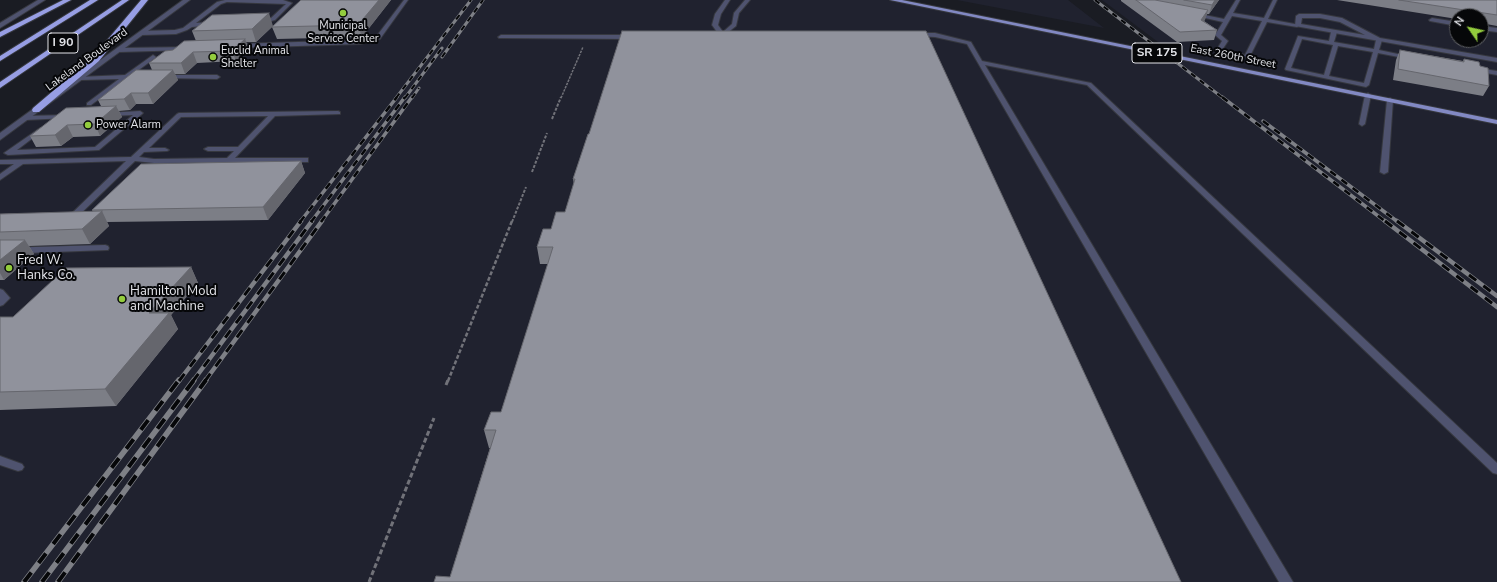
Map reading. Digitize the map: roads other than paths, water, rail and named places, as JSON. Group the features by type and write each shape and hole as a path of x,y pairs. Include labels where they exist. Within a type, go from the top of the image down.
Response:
{"highway":[{"path":"0,35 68,0"},
{"name":"I 90","path":"0,59 94,0"},
{"name":"I 90","path":"0,86 126,0"},
{"path":"36,110 96,59 145,0"}],"main road":[{"name":"East 260th Street","path":"893,0 1497,122"}],"street":[{"path":"1,25 42,0"},
{"name":"Lakeland Boulevard","path":"0,137 187,0"},
{"path":"1378,40 1342,20 1320,16 1299,16 1297,25 1378,40 1497,60"}],"lane":[{"path":"228,47 360,42 378,38 406,0"},
{"path":"722,35 715,25 718,14 728,0"},
{"path":"722,35 734,25 737,13 748,0"},
{"path":"1238,0 1218,36 1225,41 1219,52 1247,57 1275,0"},
{"path":"142,33 176,32 190,25 221,2 281,1 290,3 273,19 255,22"},
{"path":"1189,14 1226,21"},
{"path":"1230,14 1297,25"},
{"path":"1432,20 1449,23"},
{"path":"190,25 219,24"},
{"path":"1326,77 1334,43 1334,32"},
{"path":"909,33 935,35 969,43 1286,582"},
{"path":"715,35 729,35"},
{"path":"502,37 636,37"},
{"path":"1378,40 1376,51 1366,85 1288,69 1300,37 1334,43 1376,51 1414,58"},
{"path":"119,50 196,48"},
{"path":"89,104 153,57"},
{"path":"980,62 1089,84 1497,470"},
{"path":"1467,68 1497,74"},
{"path":"80,78 141,76"},
{"path":"161,77 218,77"},
{"path":"1362,124 1368,95"},
{"path":"1384,172 1390,100"},
{"path":"9,152 97,150 140,113 103,114"},
{"path":"62,219 70,219 180,115 338,113"},
{"path":"229,160 273,114"},
{"path":"25,118 57,118 73,116"},
{"path":"0,161 9,152 57,118"},
{"path":"208,149 240,149"},
{"path":"142,150 165,150"},
{"path":"0,161 132,159 154,161 305,160"},
{"path":"0,178 22,161"},
{"path":"0,250 104,248"},
{"path":"0,292 4,298 0,303"},
{"path":"0,460 18,467"}],"railway":[{"path":"396,98 471,0"},
{"path":"442,57 483,0"},
{"path":"1095,0 1223,98"},
{"path":"405,98 442,48"},
{"path":"412,98 419,88"},
{"path":"300,222 397,97"},
{"path":"311,222 405,97"},
{"path":"321,222 412,97"},
{"path":"1222,97 1386,222"},
{"path":"1263,121 1398,222"},
{"path":"179,381 301,221"},
{"path":"193,381 312,221"},
{"path":"205,381 322,221"},
{"path":"1385,221 1497,307"},
{"path":"1397,221 1497,296"},
{"path":"24,582 179,380"},
{"path":"42,582 194,380"},
{"path":"58,582 206,380"}],"place":[{"name":"Municipal Service Center","path":"343,13"},
{"name":"Euclid Animal Shelter","path":"213,57"},
{"name":"Power Alarm","path":"88,125"},
{"name":"Fred W. Hanks Co.","path":"9,268"},
{"name":"Hamilton Mold and Machine","path":"122,299"}]}
